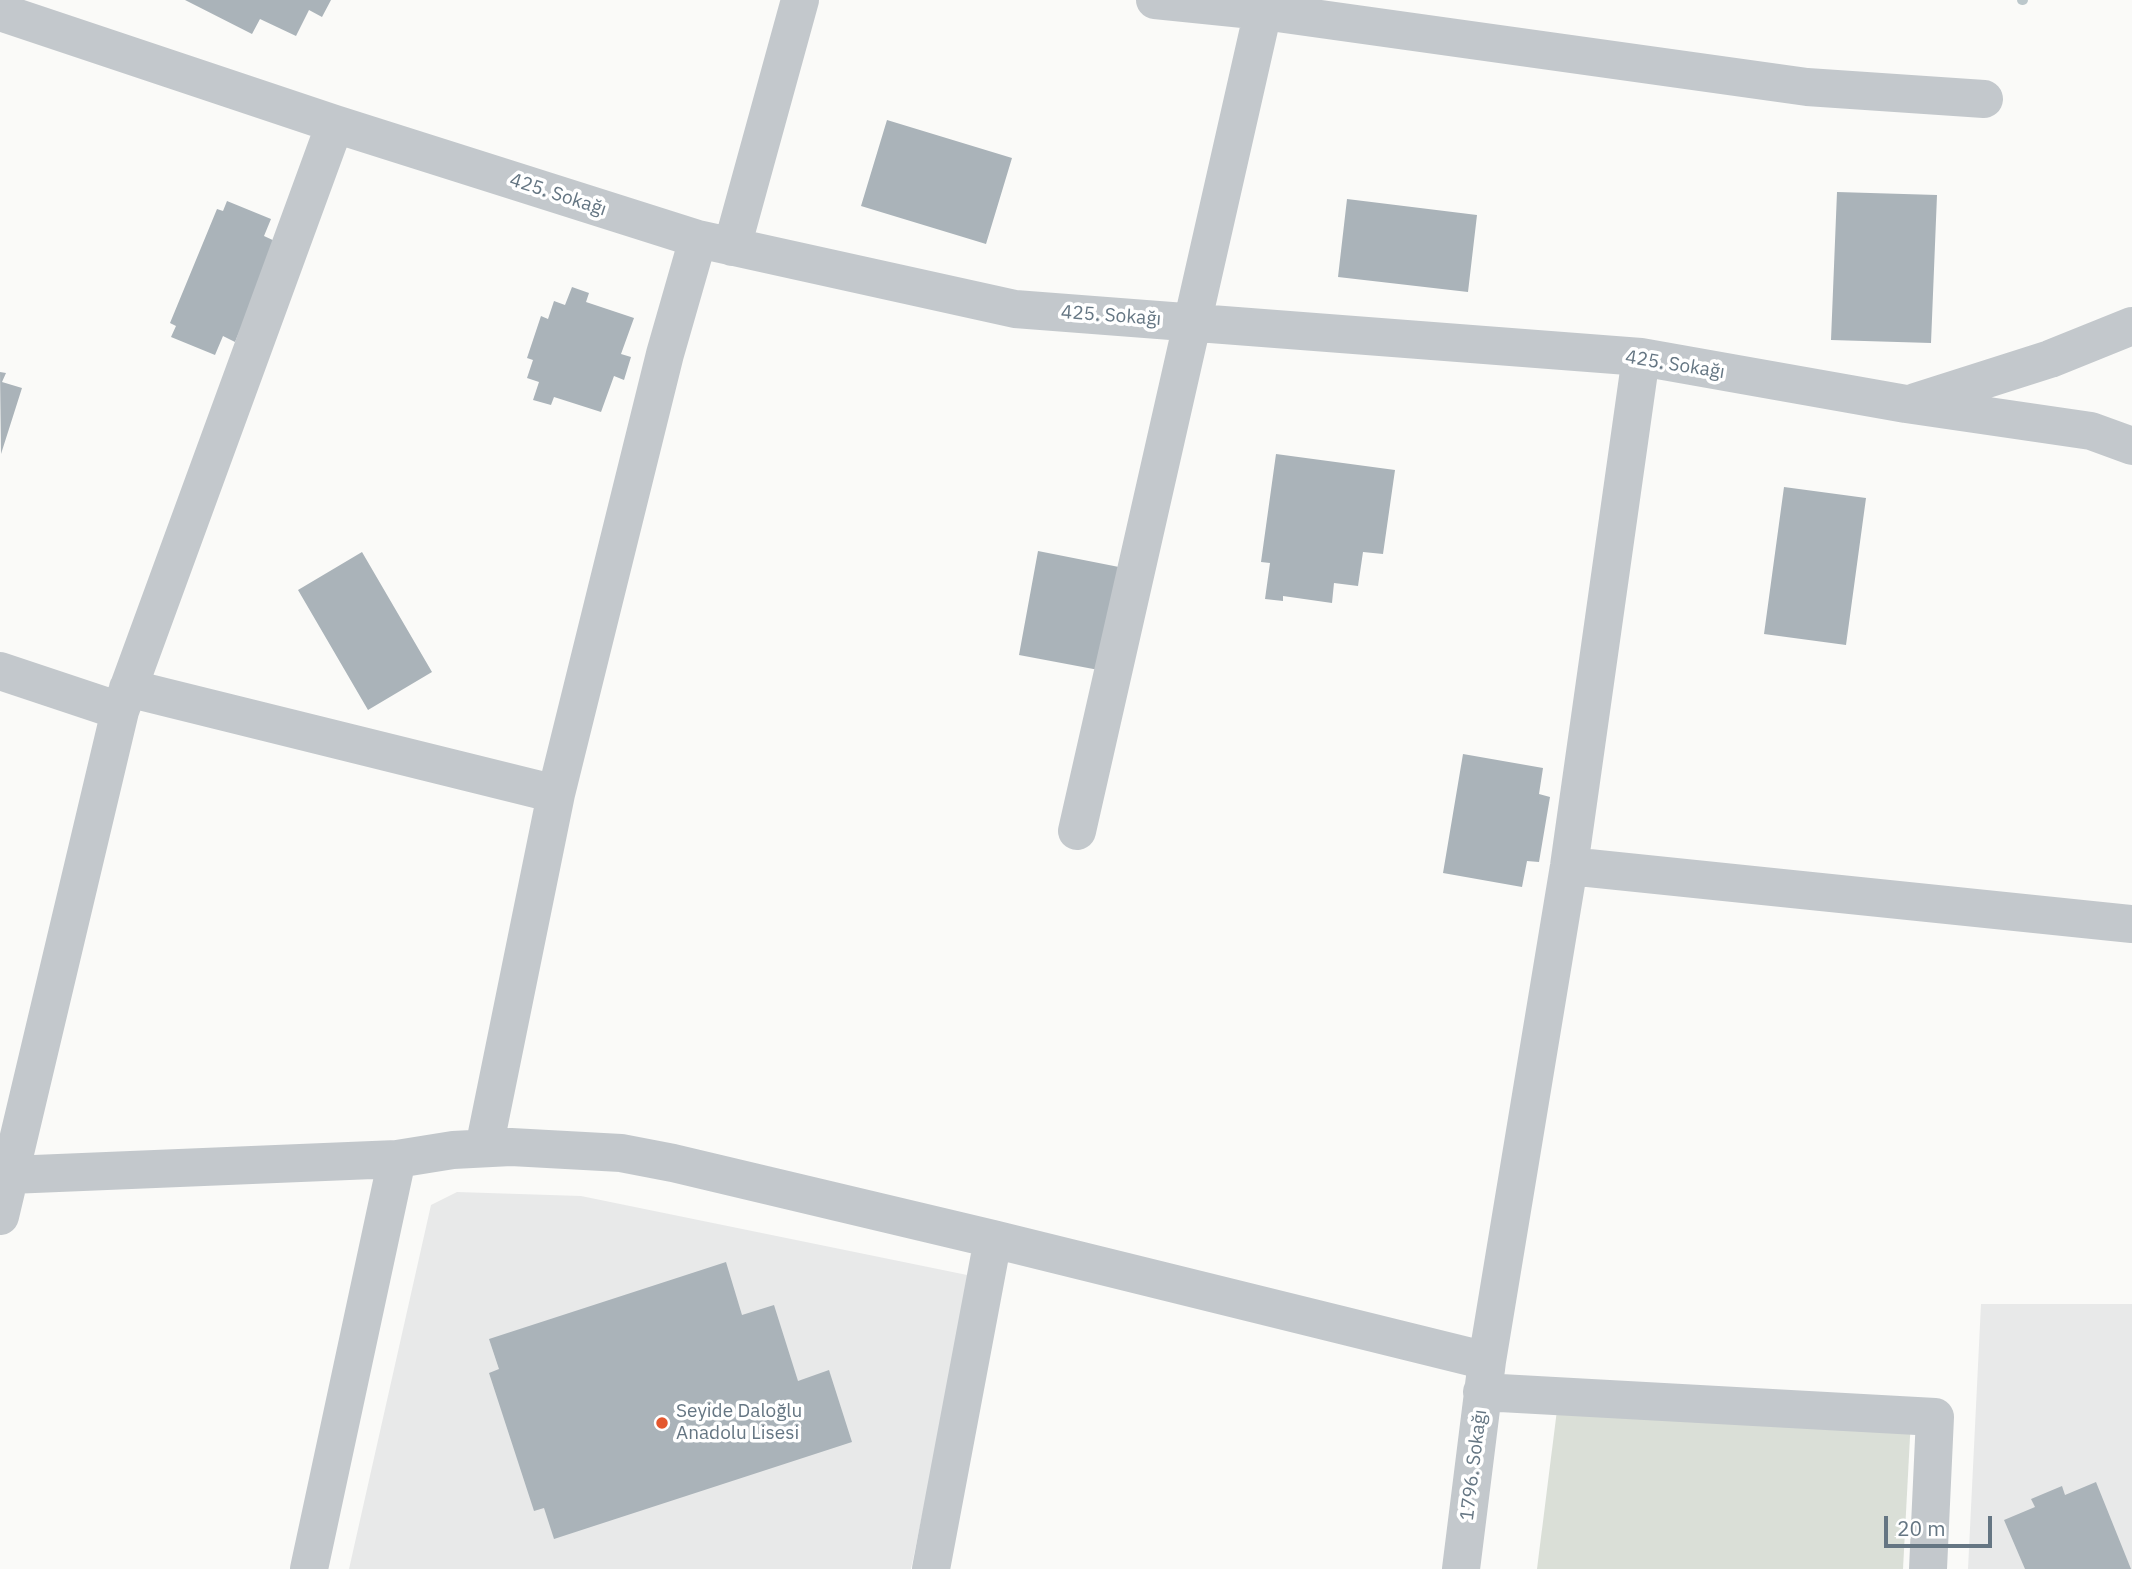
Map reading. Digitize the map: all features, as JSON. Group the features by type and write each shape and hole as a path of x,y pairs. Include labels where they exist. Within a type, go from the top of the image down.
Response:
{"street":[{"path":"484,1148 556,794 665,354 715,243 800,0"},
{"path":"1154,0 1264,11 1807,87 1984,99"},
{"path":"1077,831 1264,11"},
{"name":"425. Sokağı","path":"0,12 335,124 715,243 1015,309 1641,357 1906,404 2091,431 2132,446"},
{"path":"0,1216 124,699 335,124"},
{"name":"425. Sokağı","path":"1906,404 2050,359 2132,326"},
{"name":"1796. Sokağı","path":"1461,1569 1484,1377 1569,866 1641,357"},
{"path":"0,671 556,794"},
{"path":"1569,866 2132,924"},
{"path":"10,1175 397,1159 484,1148 568,1148 634,1156 993,1239 1484,1377 1935,1417 1928,1569"},
{"path":"309,1569 397,1159"},
{"path":"931,1569 993,1239"}],"shaded area":[{"name":"Seyide Daloğlu Anadolu Lisesi","path":"457,1192 581,1196 972,1276 911,1569 349,1569 431,1205"},
{"path":"1981,1304 2132,1304 2132,1569 1968,1569"},
{"path":"1557,1410 1911,1418 1903,1569 1537,1569"}],"building":[{"path":"185,0 331,0 322,17 309,10 296,36 260,19 252,34"},
{"path":"887,120 1012,158 986,244 861,206"},
{"path":"1837,192 1937,195 1931,343 1831,340"},
{"path":"1347,199 1477,215 1468,292 1338,277"},
{"path":"227,201 271,219 264,236 277,242 235,342 223,336 215,355 171,337 176,326 170,323 217,209 223,211"},
{"path":"572,287 589,293 586,302 634,318 621,354 631,357 624,380 614,376 601,412 554,397 551,405 533,400 539,382 527,378 533,360 527,358 541,316 548,319 554,301 565,305"},
{"path":"0,372 6,373 2,382 22,388 1,454"},
{"path":"1276,454 1395,470 1383,554 1363,552 1358,586 1334,583 1332,603 1283,596 1283,601 1265,599 1270,563 1261,562"},
{"path":"1784,487 1866,498 1846,645 1764,634"},
{"path":"1038,551 1124,568 1104,671 1019,655"},
{"path":"362,552 432,672 368,710 298,590"},
{"path":"1463,754 1543,768 1539,794 1550,797 1539,862 1527,861 1522,887 1443,873"},
{"path":"726,1262 742,1315 774,1305 798,1381 829,1370 852,1442 554,1539 544,1508 534,1511 489,1373 499,1369 489,1339"},
{"path":"2096,1482 2131,1569 2025,1569 2004,1520 2035,1507 2031,1499 2062,1486 2065,1495"}],"place":[{"name":"Seyide Daloğlu Anadolu Lisesi","path":"662,1423"}]}
